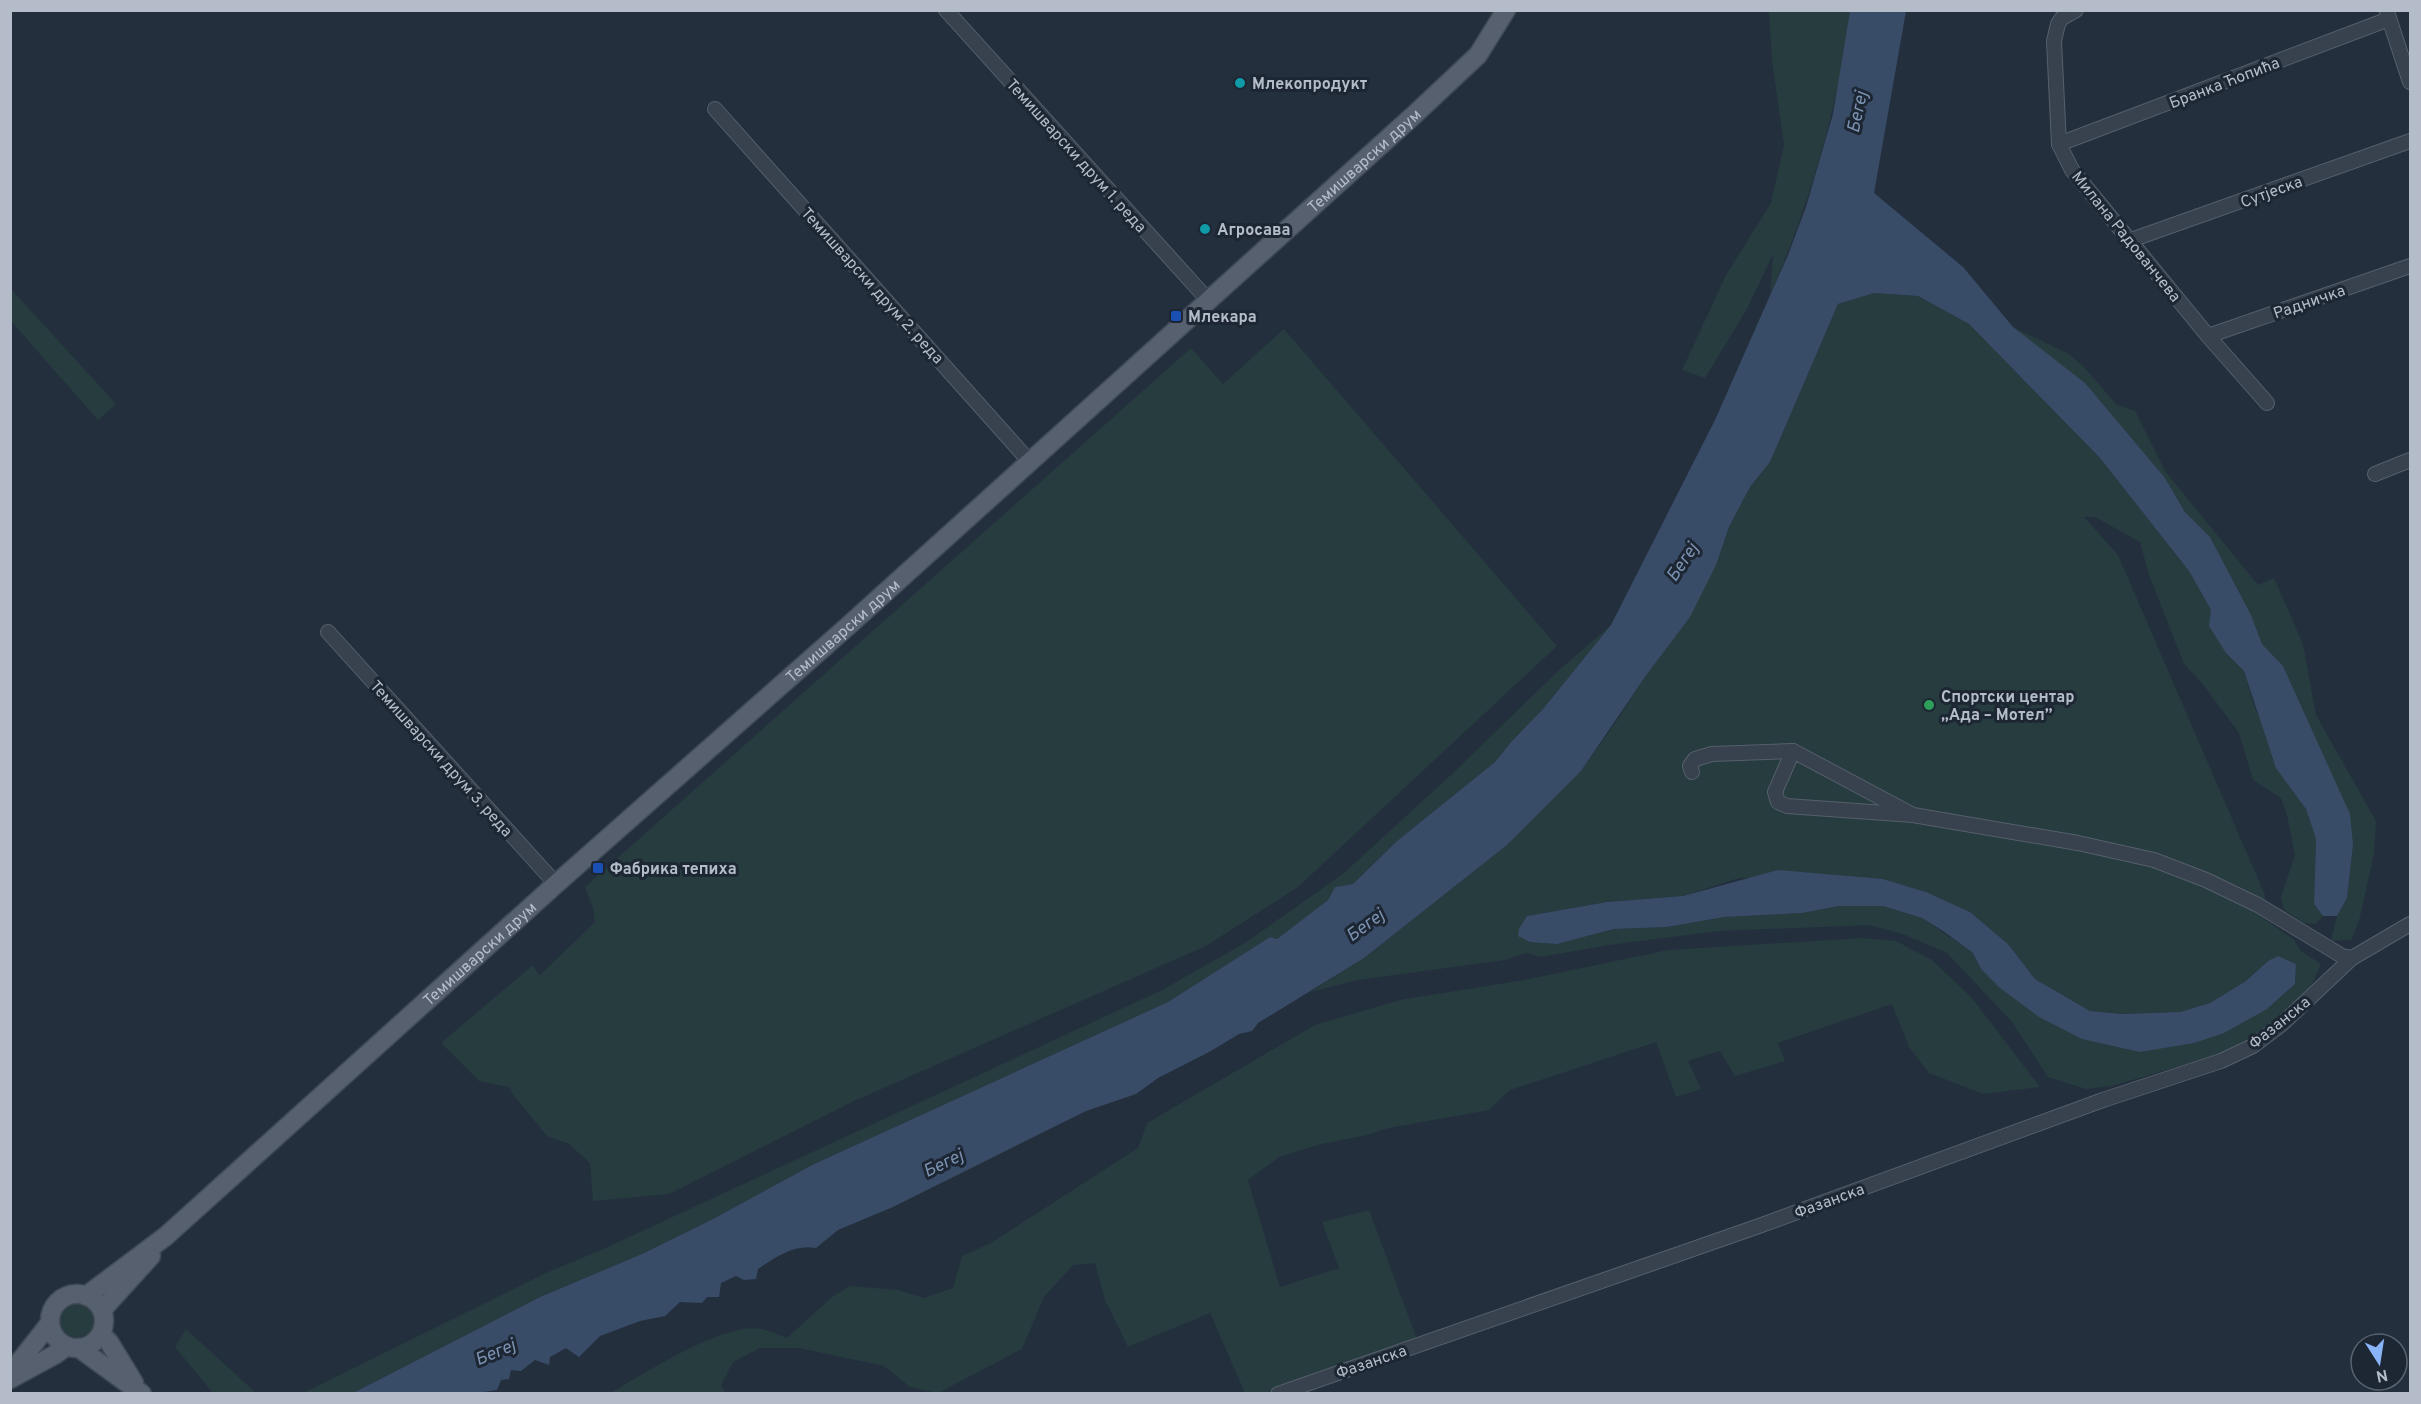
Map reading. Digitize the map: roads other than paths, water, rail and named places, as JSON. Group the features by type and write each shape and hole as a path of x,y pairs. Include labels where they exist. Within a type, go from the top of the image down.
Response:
{"main road":[{"name":"Темишварски друм","path":"86,1296 166,1236 556,884 1030,462 1468,65 1487,43 1503,11"},
{"name":"Темишварски друм","path":"102,1310 130,1281 166,1236"},
{"path":"10,1379 56,1354 73,1347 87,1346 100,1334 103,1326 102,1310 93,1299 75,1294 56,1303 51,1313 50,1323 55,1336 73,1347 140,1391"},
{"path":"10,1374 50,1323"},
{"path":"100,1334 109,1342 140,1391"}],"street":[{"name":"Темишварски друм 1. реда","path":"946,10 1208,300"},
{"name":"Милана Радованчева","path":"2076,10 2067,14 2058,24 2054,41 2059,144 2072,170 2208,336 2267,403"},
{"path":"2388,15 2410,82"},
{"name":"Бранка Ћопића","path":"2059,144 2388,15"},
{"name":"Темишварски друм 2. реда","path":"715,109 1030,462"},
{"name":"Сутјеска","path":"2131,240 2410,141"},
{"name":"Радничка","path":"2208,336 2410,266"},
{"path":"2375,474 2410,460"},
{"name":"Темишварски друм 3. реда","path":"328,632 556,884"},
{"path":"1793,751 1775,792 1782,805 1913,815 2078,843 2154,860 2206,880 2258,905 2342,956 2352,958"},
{"path":"1692,772 1690,766 1695,759 1712,754 1793,751 1913,815"},
{"name":"Фазанска","path":"1278,1394 1759,1226 2103,1100 2221,1061 2253,1046 2282,1024 2352,958 2410,924"}],"water":[{"name":"Бегеј","path":"1850,11 1906,11 1874,193 1963,267 2013,327 2085,383 2165,478 2185,512 2210,537 2251,615 2262,644 2283,666 2350,814 2353,845 2347,898 2337,916 2323,916 2314,904 2316,839 2306,809 2276,768 2244,671 2226,653 2209,626 2211,610 2189,571 2100,458 1969,324 1918,296 1874,293 1838,304 1770,462 1750,487 1729,527 1716,565 1690,617 1647,674 1581,771 1507,845 1364,958 1258,1023 1252,1031 1239,1034 1158,1078 1136,1094 1086,1111 893,1207 838,1230 816,1248 800,1248 786,1252 758,1269 756,1279 744,1280 736,1276 721,1283 719,1297 707,1297 702,1303 680,1302 665,1316 640,1321 600,1336 579,1357 566,1348 550,1357 549,1365 535,1360 521,1371 511,1370 509,1379 501,1380 497,1390 469,1394 353,1393 540,1297 642,1254 711,1220 812,1165 1168,1002 1270,937 1277,939 1328,900 1335,887 1353,884 1397,841 1495,762 1543,709 1611,625 1715,420 1788,255 1806,207 1833,114"},
{"path":"1778,870 1883,879 1926,892 1970,912 2008,944 2035,979 2090,1011 2121,1014 2180,1012 2210,1003 2246,981 2268,961 2278,956 2296,964 2295,984 2267,1009 2224,1033 2194,1043 2140,1052 2082,1039 2039,1017 2000,988 1981,969 1973,953 1943,931 1922,918 1883,906 1839,906 1802,913 1724,917 1667,927 1614,929 1557,944 1530,942 1518,936 1519,929 1527,916 1607,902 1683,896"}],"place":[{"name":"Млекопродукт","path":"1240,83"},
{"name":"Агросава","path":"1205,229"},
{"name":"Млекара","path":"1176,316"},
{"name":"Спортски центар „Ада – Мотел”","path":"1929,705"},
{"name":"Фабрика тепиха","path":"598,868"}]}
